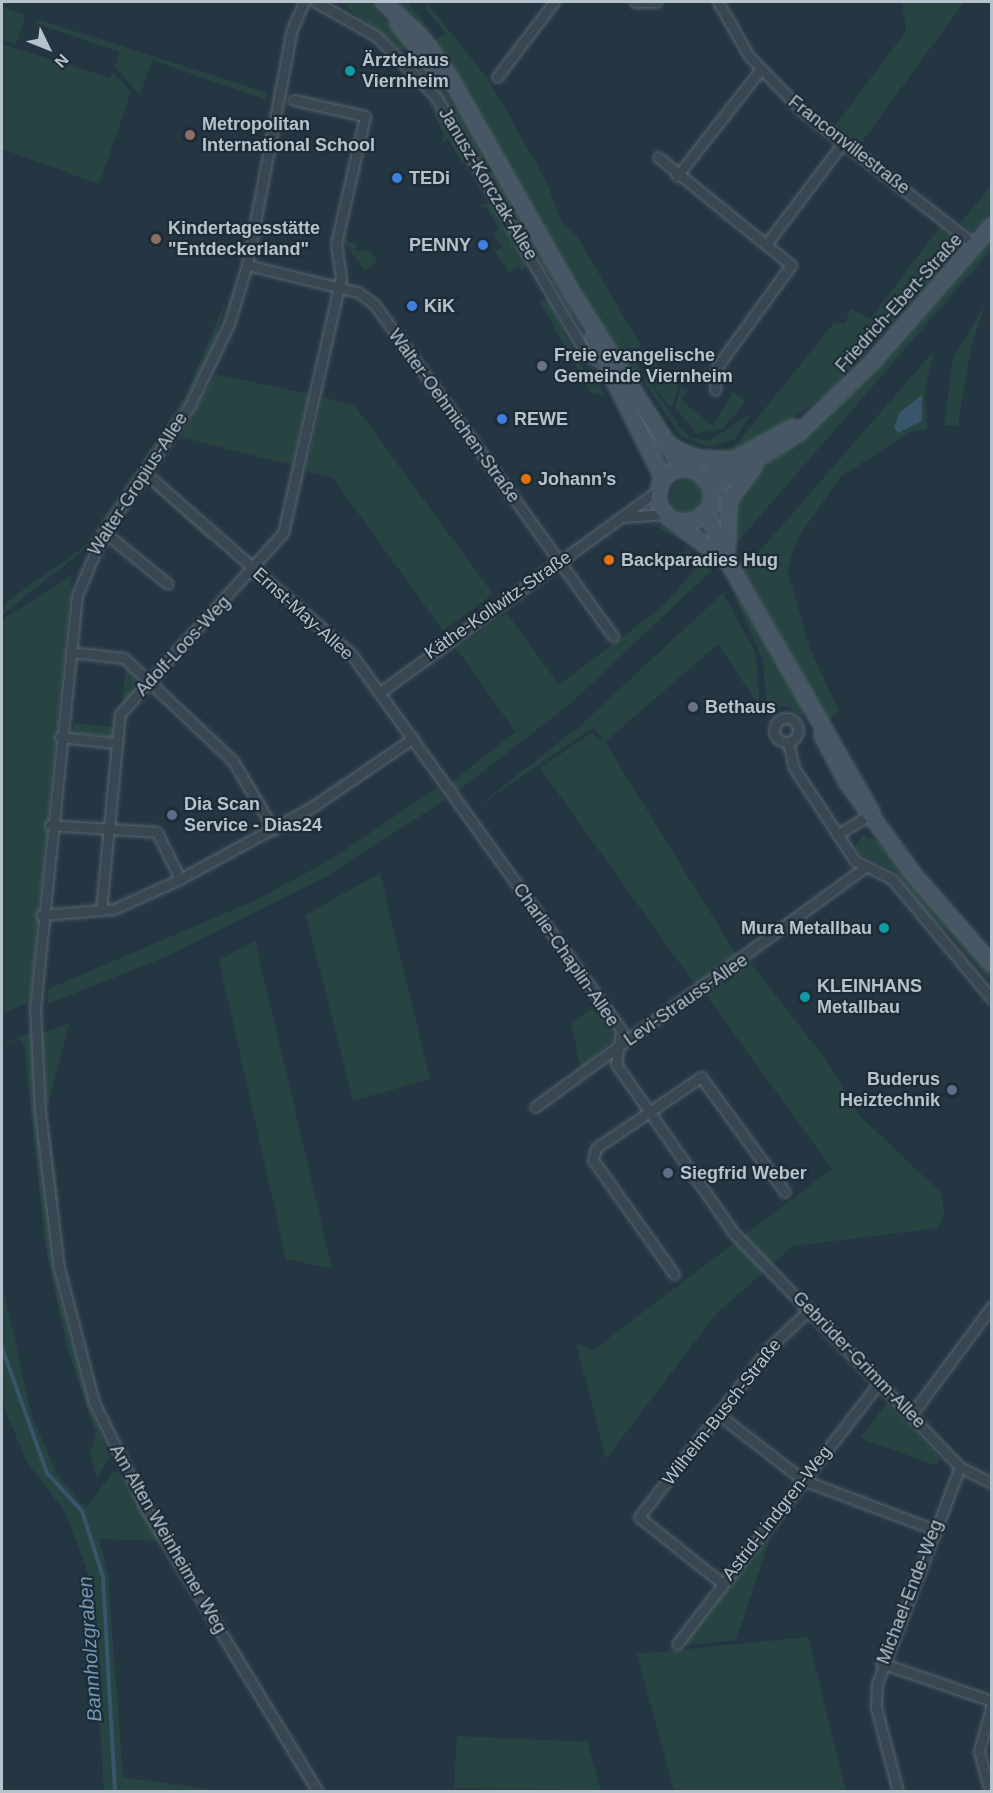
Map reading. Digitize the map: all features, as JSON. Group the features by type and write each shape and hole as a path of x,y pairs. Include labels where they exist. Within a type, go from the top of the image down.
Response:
{"main road":[{"path":"385,4 424,40 467,109 572,293 665,443 682,468 704,476 712,488 708,514 729,563 810,705 857,779 872,813 915,876 992,964"},
{"name":"Friedrich-Ebert-Straße","path":"712,488 760,460 831,403 992,225"},
{"path":"572,293 660,484 669,518 729,563"},
{"name":"Friedrich-Ebert-Straße","path":"704,476 737,461 831,403"},
{"path":"665,443 695,458 737,461"},
{"path":"729,563 724,528 729,500 760,460"},
{"path":"660,484 682,468"},
{"path":"669,518 694,522 708,514"}],"street":[{"name":"Walter-Gropius-Allee","path":"36,1018 41,915 77,595 104,532 209,370 247,265 292,29 304,2"},
{"name":"Janusz-Korczak-Allee","path":"316,2 376,36 436,97 586,354 607,366"},
{"path":"497,78 554,2"},
{"path":"635,2 656,2"},
{"name":"Franconvillestraße","path":"718,2 761,69 843,143 975,245"},
{"path":"677,176 761,69"},
{"name":"Adolf-Loos-Weg","path":"101,910 120,714 282,538 339,287 336,244 365,116 294,100"},
{"path":"768,243 843,143"},
{"path":"658,157 677,176 768,243 791,266 717,367 715,390"},
{"name":"Walter-Oehmichen-Straße","path":"247,265 339,287 375,305 614,636"},
{"name":"Ernst-May-Allee","path":"144,472 352,655 460,804"},
{"name":"Käthe-Kollwitz-Straße","path":"379,693 619,518 660,484"},
{"path":"619,518 669,518"},
{"path":"104,532 168,584"},
{"path":"70,652 124,658 233,761 274,830"},
{"path":"60,737 116,743"},
{"path":"41,915 101,910 180,879 274,830 413,738"},
{"path":"788,742 794,768 837,835 863,869 892,879 992,999"},
{"name":"Charlie-Chaplin-Allee","path":"460,804 621,1030 616,1064 732,1229"},
{"path":"837,835 872,813"},
{"path":"50,825 107,831 157,832 180,879"},
{"name":"Levi-Strauss-Allee","path":"535,1107 863,869"},
{"name":"Am Alten Weinheimer Weg","path":"36,1018 40,1112 59,1268 94,1402 146,1509 318,1791"},
{"path":"674,1274 591,1155 648,1110 701,1077 785,1192"},
{"name":"Gebrüder-Grimm-Allee","path":"732,1229 960,1467 992,1483"},
{"path":"911,1415 992,1306"},
{"name":"Wilhelm-Busch-Straße","path":"723,1584 639,1517 769,1348 809,1310"},
{"name":"Astrid-Lindgren-Weg","path":"677,1644 879,1383"},
{"path":"718,1414 803,1480 933,1529"},
{"name":"Michael-Ende-Weg","path":"897,1791 876,1707 881,1664 933,1529 960,1467"},
{"path":"881,1664 992,1703 979,1751 990,1791"}],"green space":[{"path":"340,2 370,2 407,45 402,51"},
{"path":"396,2 407,2 430,29 424,34"},
{"path":"902,2 964,2 859,146 834,127 906,31"},
{"path":"428,4 490,82 546,181 562,223 578,238 640,344 634,355 619,334 643,375 640,379 634,380 588,307 475,109 430,42 447,34 424,8"},
{"path":"2,7 26,15 16,44 2,40"},
{"path":"37,19 268,93 266,100 152,60 140,95 115,67 119,52 35,23"},
{"path":"2,44 110,78 113,72 131,92 99,184 2,149"},
{"path":"416,55 470,126 596,355 464,129 415,63"},
{"path":"426,96 465,156 462,163 448,139 441,143 444,135"},
{"path":"991,186 991,214 971,232 960,223"},
{"path":"486,204 493,205 526,264 523,272 518,265 511,270 514,278 495,252 502,247 493,234 499,229 486,207 478,208"},
{"path":"940,227 960,241 959,251 829,392 785,424 725,454 702,454 669,437 640,390 681,443 711,452 734,447 834,323 845,323 851,308 870,319"},
{"path":"347,233 347,241 357,244 356,251 370,251 378,262 365,271 344,242"},
{"path":"991,235 991,250 734,546 732,508 752,477 855,391"},
{"path":"539,300 548,301 584,370 594,376 605,396 590,392"},
{"path":"225,302 216,340 187,398 89,546 2,615 6,602 84,547 185,397"},
{"path":"985,304 971,348 958,425 944,426 953,359"},
{"path":"645,351 679,385 671,409 654,386 656,371 649,361 653,386 680,428 691,438 710,441 751,413 735,439 709,447 681,436 644,382 650,372 642,357"},
{"path":"934,351 925,391 927,429 910,432 840,477 798,538 787,569 810,649 839,711 828,722 744,569"},
{"path":"215,374 309,394 292,465 181,437"},
{"path":"681,387 688,391 681,400 713,426 733,392 746,402 722,429 696,433 675,408"},
{"path":"323,397 355,406 493,594 443,631 333,478 305,471"},
{"path":"683,479 696,482 704,493 702,505 692,513 676,511 669,500 673,486"},
{"path":"155,486 211,537 208,540 152,489"},
{"path":"642,519 688,538 721,567 697,548"},
{"path":"685,547 712,570 571,703 458,791 452,782 519,729 515,731 456,648 507,613 559,685 663,606 698,566 684,553"},
{"path":"72,575 30,1001 2,1014 2,620"},
{"path":"730,585 806,713 800,716 788,706 767,709 763,661"},
{"path":"723,593 756,654 760,708 718,644 605,742 740,961 699,990 540,768 591,733 604,742 594,727 473,810 582,724"},
{"path":"126,667 143,684 122,707"},
{"path":"74,723 113,727 112,737 73,733"},
{"path":"437,788 445,800 325,877 170,955 48,1004 48,989 256,900 330,860"},
{"path":"862,835 877,840 991,974 991,982 941,924 926,917 896,871 860,855 855,847"},
{"path":"380,873 430,1079 353,1101 306,915"},
{"path":"255,941 332,1269 286,1259 219,960"},
{"path":"749,961 826,1060 859,1115 942,1194 944,1214 938,1228 793,1246 716,1314 606,1459 576,1343 593,1350 832,1169 706,995"},
{"path":"599,1003 611,1022 612,1041 581,1069 571,1023"},
{"path":"69,1024 47,1108 59,1201 54,1200 41,1033"},
{"path":"31,1032 54,1276 90,1407 110,1457 97,1479 90,1454 96,1435 66,1344 45,1243 24,1045 19,1039 2,1045"},
{"path":"2,1283 32,1417 57,1474 86,1508 112,1473 118,1472 159,1541 99,1539 108,1575 123,1777 220,1791 104,1791 91,1581 65,1512 27,1462 8,1417 2,1396"},
{"path":"887,1403 940,1458 937,1466 860,1438"},
{"path":"771,1536 736,1640 683,1646 719,1594"},
{"path":"808,1637 846,1791 674,1791 637,1654"},
{"path":"457,1736 587,1742 601,1791 454,1788"}],"water":[{"path":"922,395 922,421 898,433 894,427 900,412"}],"waterway":[{"name":"Bannholzgraben","path":"2,1348 47,1473 82,1511 103,1577 115,1792"}],"place":[{"name":"Ärztehaus Viernheim","path":"350,71"},
{"name":"Metropolitan International School","path":"190,135"},
{"name":"TEDi","path":"397,178"},
{"name":"Kindertagesstätte \"Entdeckerland\"","path":"156,239"},
{"name":"PENNY","path":"483,245"},
{"name":"KiK","path":"412,306"},
{"name":"Freie evangelische Gemeinde Viernheim","path":"542,366"},
{"name":"REWE","path":"502,419"},
{"name":"Johann’s","path":"526,479"},
{"name":"Backparadies Hug","path":"609,560"},
{"name":"Bethaus","path":"693,707"},
{"name":"Dia Scan Service - Dias24","path":"172,815"},
{"name":"Mura Metallbau","path":"884,928"},
{"name":"KLEINHANS Metallbau","path":"805,997"},
{"name":"Buderus Heiztechnik","path":"952,1090"},
{"name":"Siegfrid Weber","path":"668,1173"}]}
